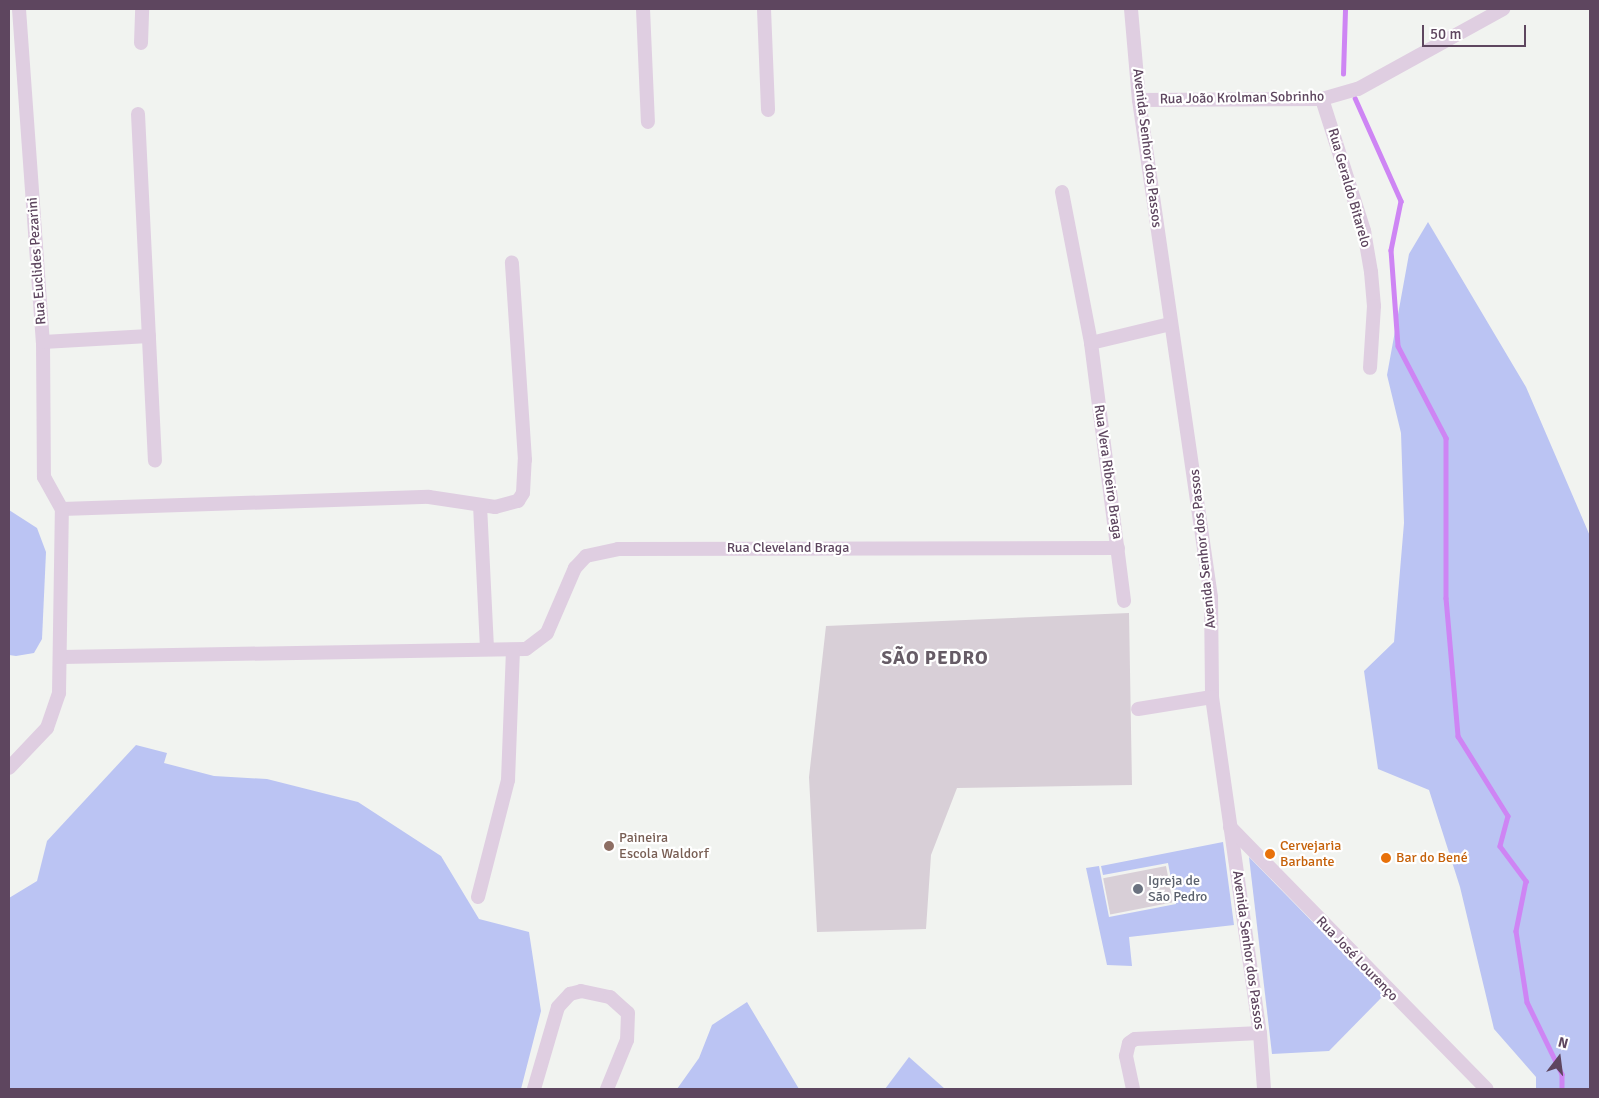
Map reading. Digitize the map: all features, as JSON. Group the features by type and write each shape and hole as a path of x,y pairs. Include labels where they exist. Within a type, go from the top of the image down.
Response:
{"street":[{"name":"Rua Euclides Pezarini","path":"19,9 42,342 44,477 62,509"},
{"path":"141,44 142,9"},
{"path":"643,9 648,122"},
{"path":"764,9 768,110"},
{"name":"Avenida Senhor dos Passos","path":"1131,9 1139,100 1211,597 1212,698 1260,1033 1264,1089"},
{"name":"Rua João Krolman Sobrinho","path":"1139,100 1322,99 1358,89 1503,9"},
{"name":"Rua Geraldo Bitarelo","path":"1322,99 1368,256 1374,306 1370,368"},
{"path":"138,114 155,461"},
{"name":"Rua Vera Ribeiro Braga","path":"1062,192 1091,342 1124,602"},
{"path":"9,768 54,714 62,656 62,509 429,497 480,505 508,506 518,501 525,480 512,262"},
{"path":"1091,342 1170,324"},
{"path":"42,342 149,336"},
{"path":"480,505 487,649"},
{"name":"Rua Cleveland Braga","path":"513,651 538,644 556,618 575,568 586,556 600,551 1118,548"},
{"path":"62,656 487,649 513,651 508,780 478,897"},
{"path":"1138,709 1212,698"},
{"name":"Rua José Lourenço","path":"1230,827 1487,1089"},
{"path":"534,1089 558,1007 570,994 581,991 610,996 628,1013 627,1040 607,1089"},
{"path":"1133,1089 1126,1056 1129,1043 1135,1040 1260,1033"}],"shaded area":[{"path":"1428,222 1526,387 1590,536 1590,1089 1536,1089 1536,1077 1494,1029 1460,887 1429,790 1378,769 1364,671 1394,642 1404,523 1401,433 1387,375 1409,254"},
{"path":"9,510 37,528 46,552 42,639 34,653 16,656 9,655"},
{"path":"136,745 167,753 164,763 214,776 267,779 358,802 441,856 479,919 529,932 541,1011 521,1089 9,1089 9,898 37,881 47,841"},
{"path":"1223,842 1234,925 1129,937 1132,966 1107,965 1086,868 1099,866 1109,917 1176,904 1168,863 1103,875 1101,866"},
{"path":"1249,857 1384,995 1329,1051 1272,1054"},
{"path":"747,1002 799,1089 677,1089 699,1058 712,1025"},
{"path":"909,1057 945,1089 885,1089"}],"building":[{"path":"1129,613 1132,785 957,788 931,855 926,929 817,932 809,777 826,626"},
{"name":"Igreja de São Pedro","path":"1166,866 1173,902 1110,915 1103,878"}],"waterway":[{"path":"1343,74 1345,9"},
{"path":"1355,98 1401,201 1391,250 1398,346 1446,438 1446,598 1458,736 1508,816 1500,846 1526,881 1516,931 1527,1002 1562,1074 1562,1089"}],"place":[{"name":"Paineira Escola Waldorf","path":"609,846"},
{"name":"Cervejaria Barbante","path":"1270,854"},
{"name":"Bar do Bené","path":"1386,858"},
{"name":"Igreja de São Pedro","path":"1138,889"}],"district":[{"name":"SÃO PEDRO","path":"935,659"}]}
